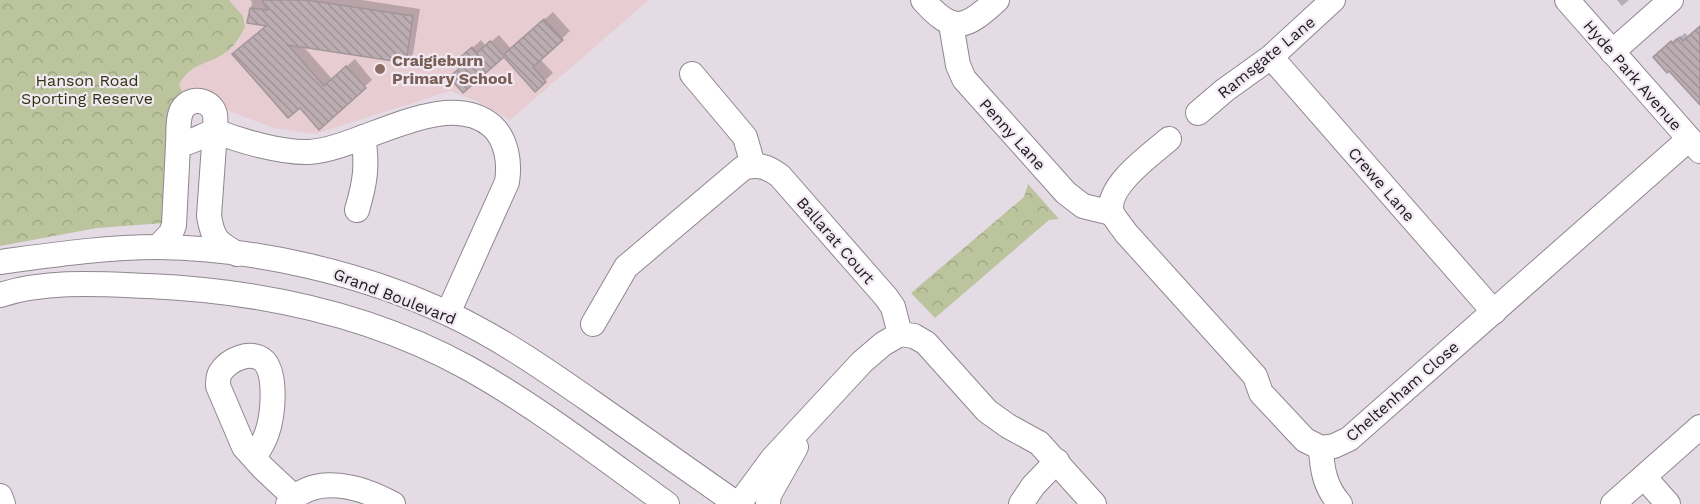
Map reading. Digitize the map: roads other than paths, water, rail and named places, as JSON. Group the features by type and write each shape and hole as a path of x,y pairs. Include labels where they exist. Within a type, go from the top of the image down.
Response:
{"street":[{"path":"922,0 935,15 951,24 974,20 997,0"},
{"name":"Ramsgate Lane","path":"1198,113 1270,57 1333,0"},
{"name":"Hyde Park Avenue","path":"1567,0 1695,145"},
{"path":"1612,52 1671,0"},
{"name":"Penny Lane","path":"951,24 958,65 964,79 1066,193 1083,206 1112,213"},
{"name":"Crewe Lane","path":"1270,57 1494,312"},
{"path":"593,324 626,267 743,168 753,165 745,137 692,74"},
{"path":"158,247 171,233 174,225 180,116 188,103 197,100 205,102 213,109 216,117 209,216 212,233 219,243 237,254"},
{"path":"178,145 186,144 194,138 215,130 247,142 298,152 327,149 394,124 458,112 481,119 497,131 506,150 509,168 507,182 448,313"},
{"path":"357,210 366,174 367,159 363,137"},
{"path":"1169,139 1123,181 1112,200 1112,213 1126,233 1255,376 1261,393 1305,440 1321,448 1322,470 1328,490 1340,504"},
{"name":"Cheltenham Close","path":"1321,448 1349,440 1494,312 1695,145"},
{"name":"Ballarat Court","path":"753,165 771,169 780,176 886,297 893,307 900,334"},
{"name":"Grand Boulevard","path":"0,262 102,249 158,247 237,254 327,270 376,285 448,313 542,367 738,504"},
{"path":"0,295 45,285 98,284 180,288 232,293 328,312 375,327 467,368 525,403 667,504"},
{"path":"738,504 773,458 862,362 900,334 914,336 926,343 987,411 1039,443 1094,504"},
{"path":"768,504 769,495 811,418"},
{"path":"1613,504 1700,428"},
{"path":"254,457 291,500 312,487 328,485 374,493 393,504"},
{"path":"1021,504 1033,486 1057,461"},
{"path":"1644,477 1668,504"},
{"path":"0,496 3,504"}],"place":[{"name":"Craigieburn Primary School","path":"380,69"}],"park label":[{"name":"Hanson Road Sporting Reserve","path":"87,89"}]}
